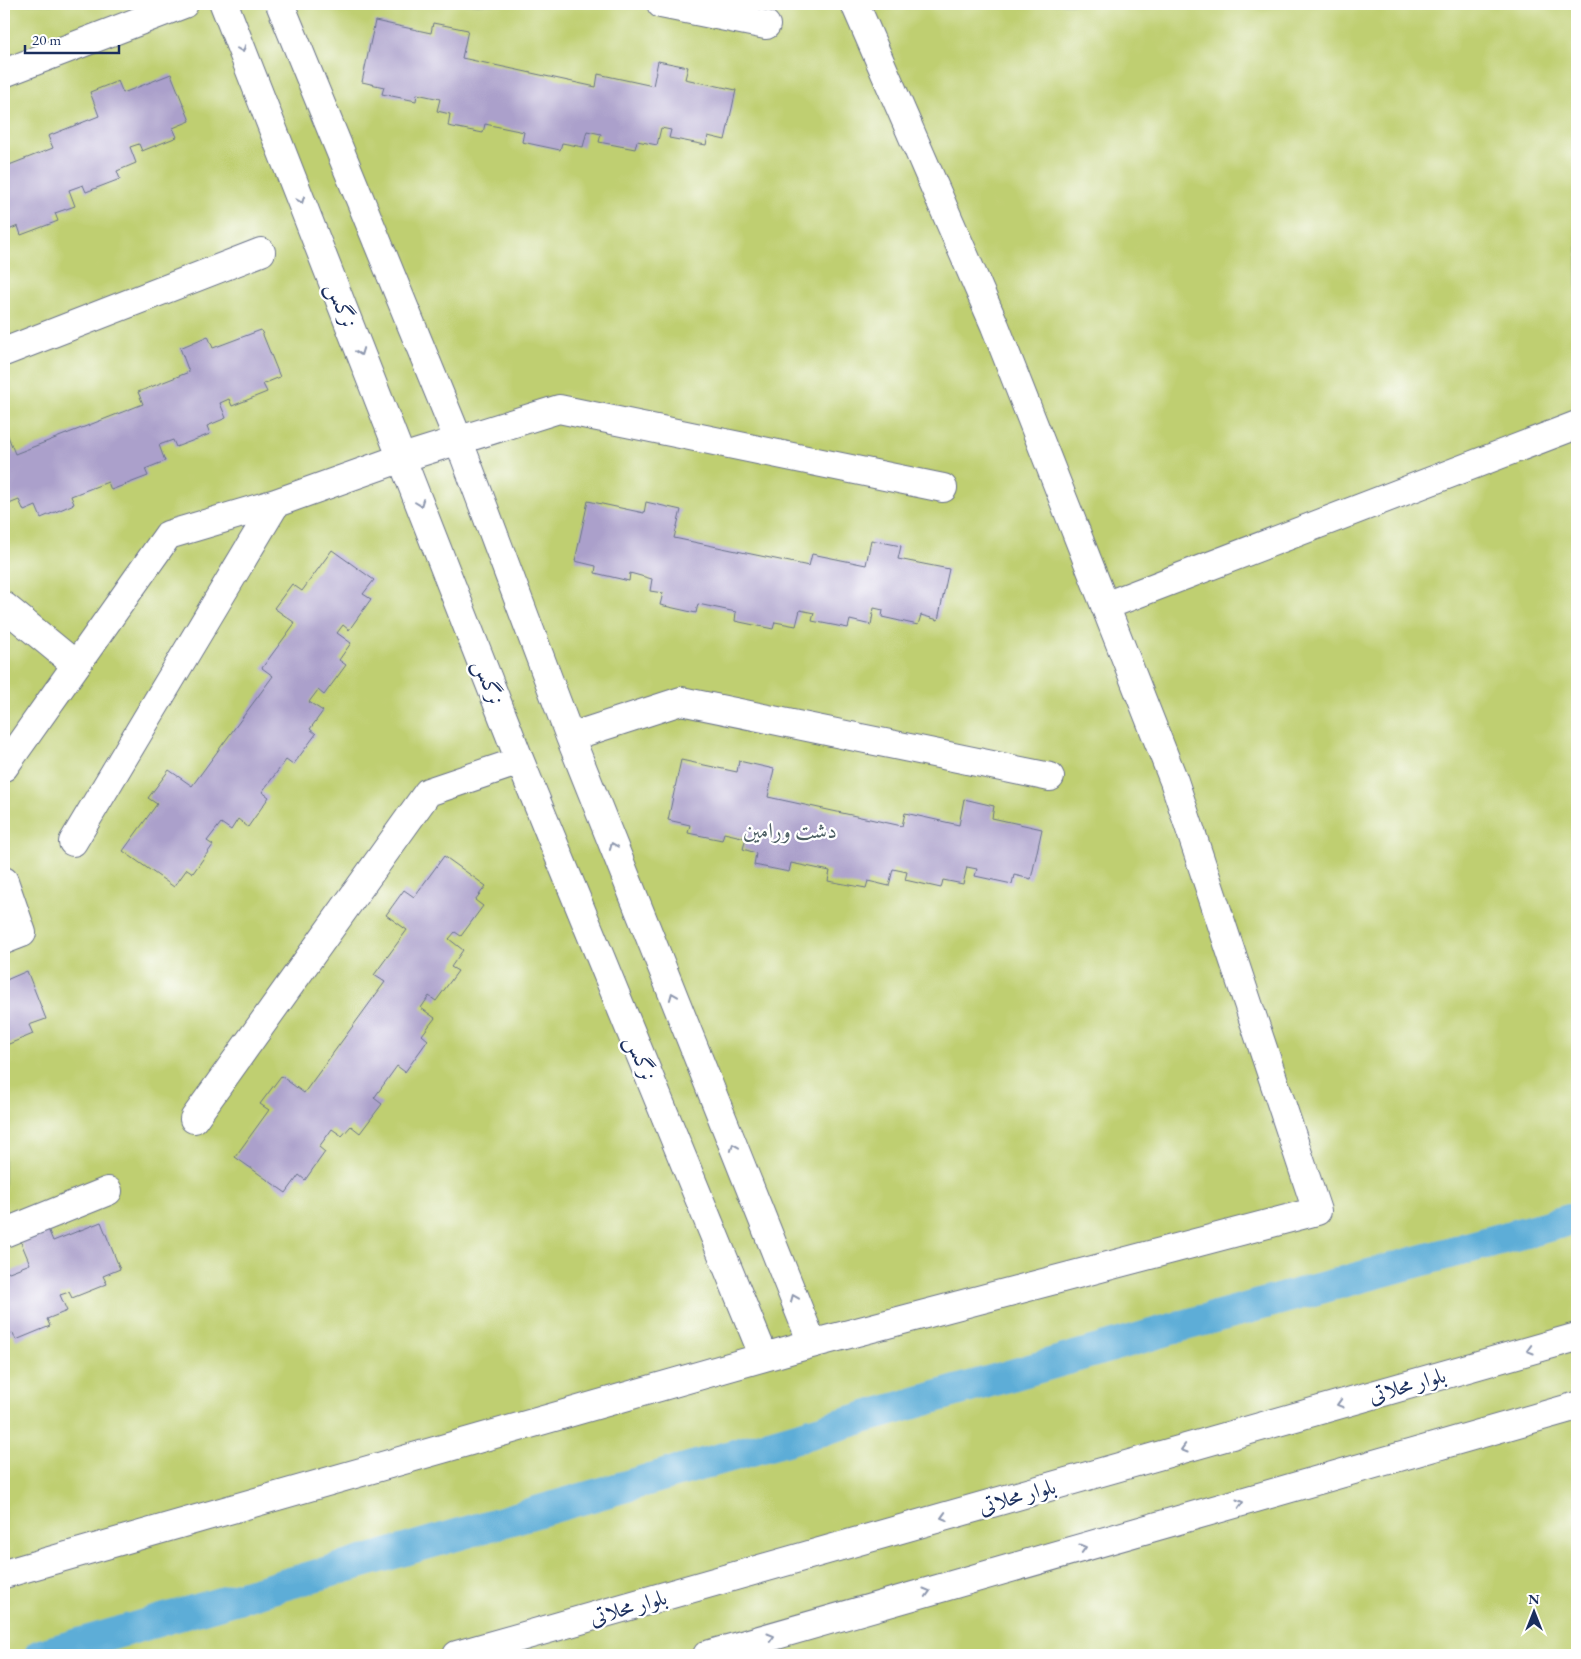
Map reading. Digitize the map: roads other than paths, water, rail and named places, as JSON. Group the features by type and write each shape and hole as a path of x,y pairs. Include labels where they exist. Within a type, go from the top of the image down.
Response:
{"street":[{"path":"4,73 184,4"},
{"name":"نرگس","path":"224,4 520,761 764,1357"},
{"path":"280,4 458,439 570,737 812,1344"},
{"path":"661,4 766,25"},
{"path":"4,1574 764,1357 1317,1211 1174,781 995,326 855,4"},
{"path":"4,352 260,252"},
{"path":"4,767 168,534 276,503 458,439 559,409 943,488"},
{"path":"1105,606 1577,425"},
{"path":"72,842 276,503"},
{"path":"4,606 76,665"},
{"path":"570,737 681,701 1050,777"},
{"path":"194,1119 428,792 520,761"},
{"path":"4,882 22,932 4,940"},
{"path":"4,1233 108,1191"},
{"name":"بلوار محلاتی","path":"458,1655 1577,1337"},
{"path":"707,1655 1577,1406"}],"waterway":[{"path":"40,1655 1182,1326 1577,1218"}],"park label":[{"name":"دشت ورامین","path":"790,830"}]}
